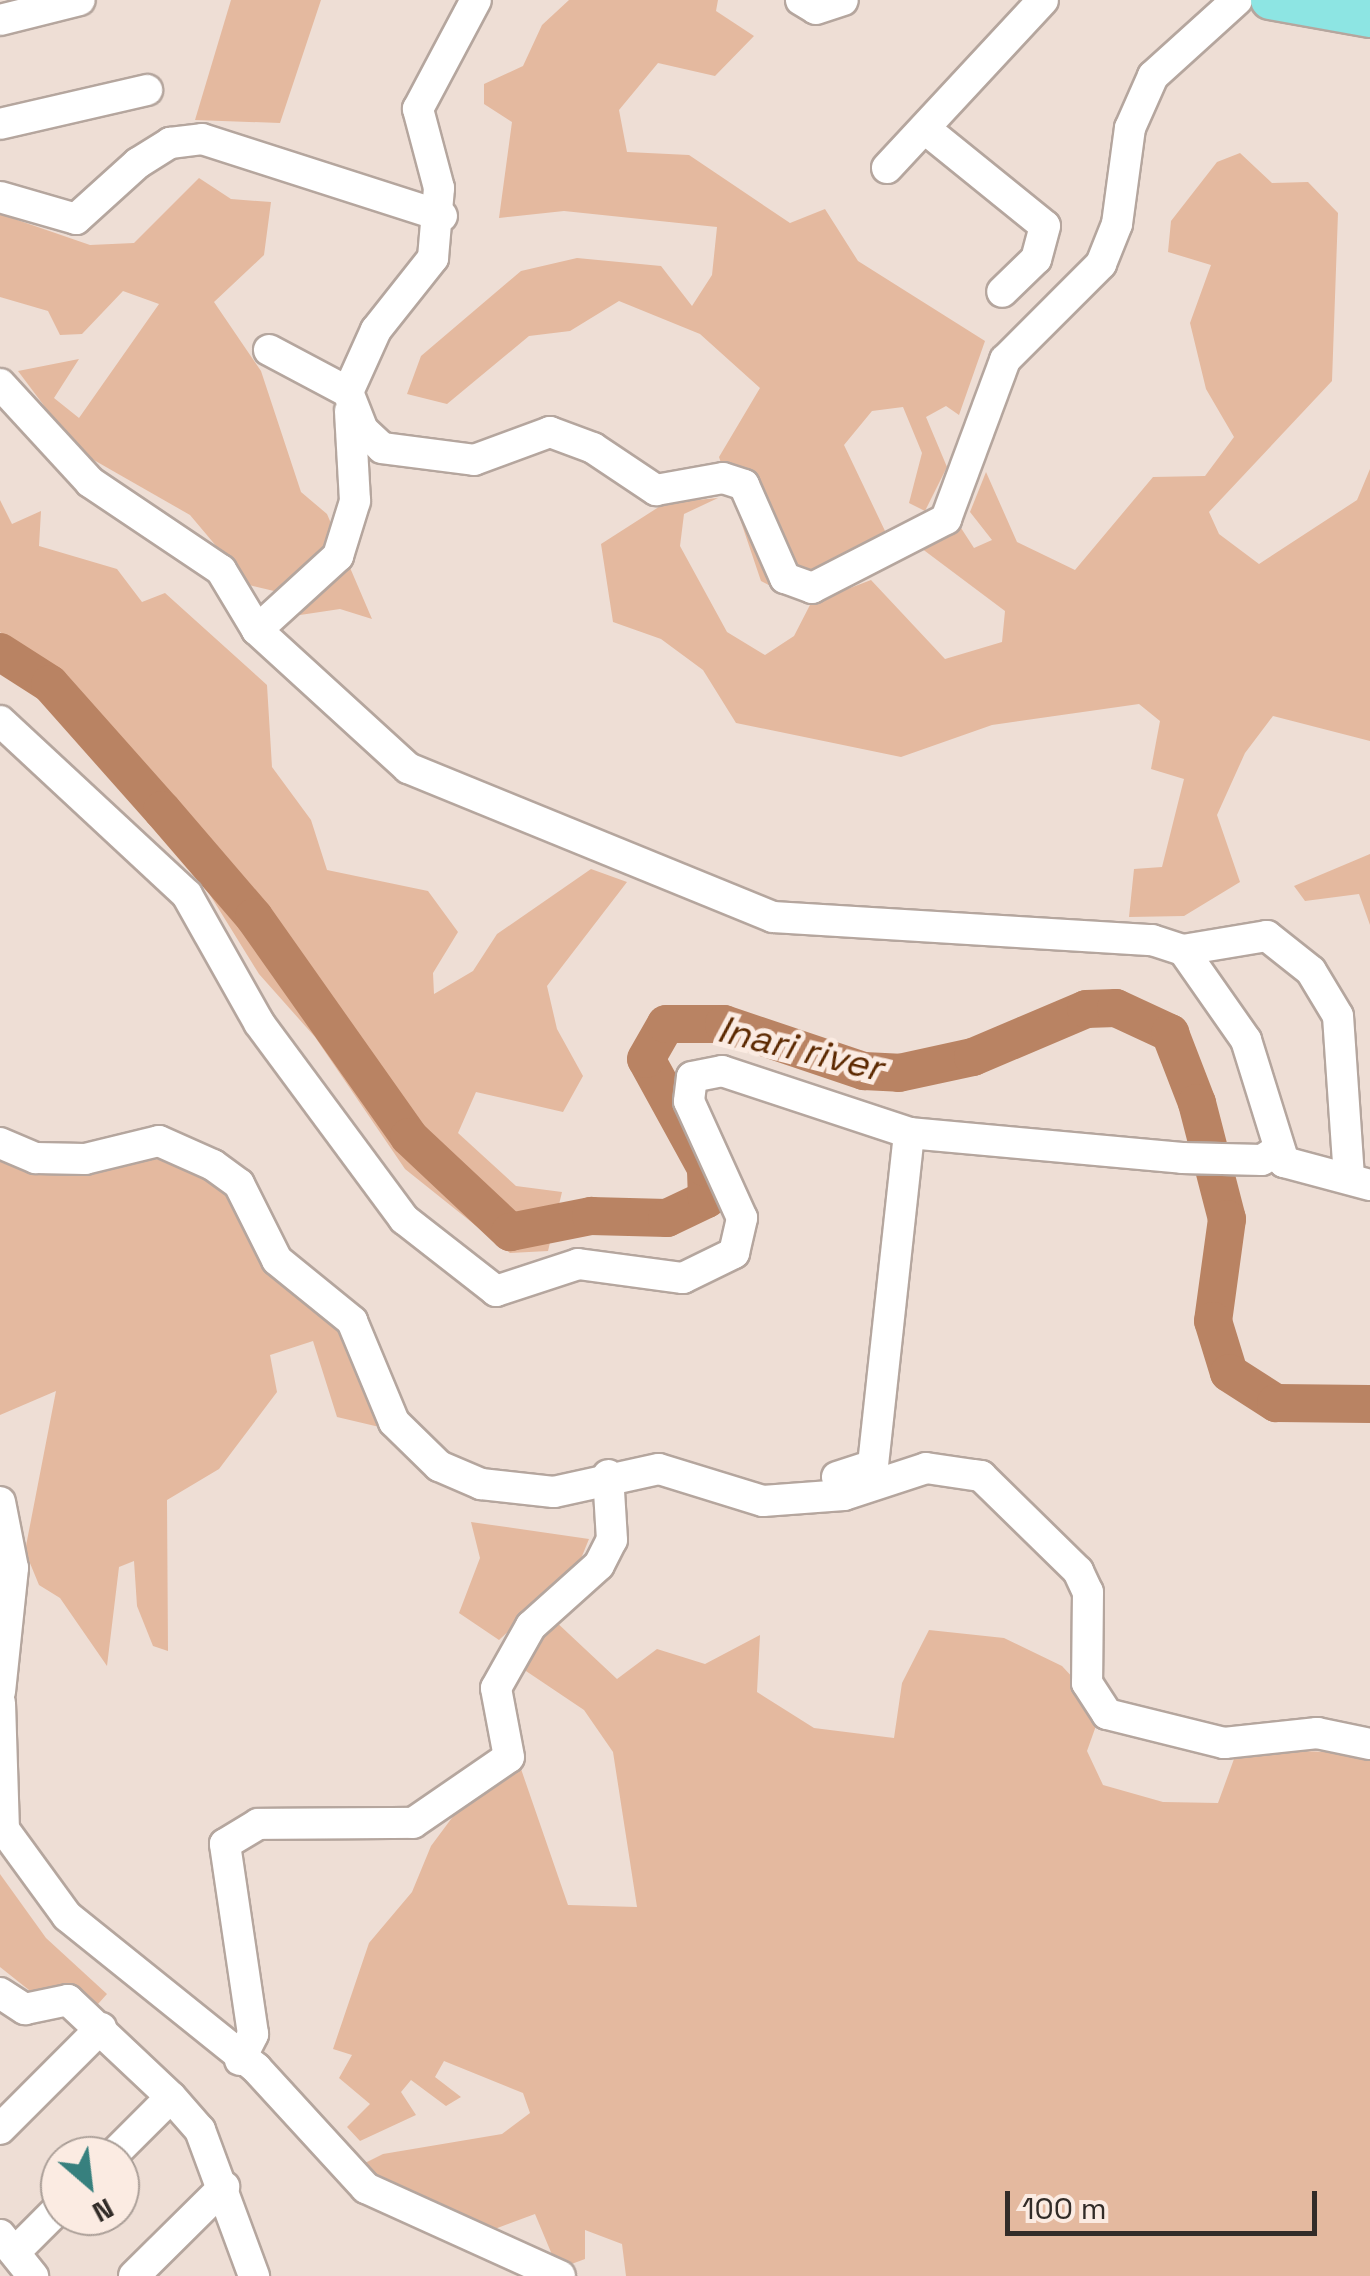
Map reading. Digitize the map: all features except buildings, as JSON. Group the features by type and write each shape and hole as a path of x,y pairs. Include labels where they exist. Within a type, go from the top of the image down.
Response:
{"main road":[{"path":"1270,0 1370,18"}],"street":[{"path":"0,20 43,4 80,0"},
{"path":"257,630 338,556 355,501 348,392 376,330 433,258 442,216 418,109 476,0"},
{"path":"801,0 816,9 844,0"},
{"path":"887,168 930,132 1043,0"},
{"path":"269,350 348,392 363,430 382,448 474,460 550,432 594,448 656,490 723,478 744,485 786,578 812,588 946,519 1005,360 1101,264 1117,224 1130,128 1152,76 1237,0"},
{"path":"0,124 147,90"},
{"path":"930,132 1045,226 1036,259 1002,292"},
{"path":"0,197 76,219 138,162 170,144 202,139 442,216"},
{"path":"0,384 90,482 220,570 257,630 408,768 773,917 1152,940 1183,950 1266,936 1311,971 1338,1016 1360,1182 1270,1155 1182,1158 909,1132 722,1071 692,1077 688,1100 742,1218 734,1253 683,1278 578,1264 496,1291 404,1219 259,1023 188,895 0,721"},
{"path":"1183,950 1246,1040 1270,1155"},
{"path":"873,1465 909,1132"},
{"path":"0,1143 36,1158 84,1159 143,1142 190,1150 238,1184 277,1260 352,1320 394,1422 418,1451 482,1484 554,1492 608,1475 659,1469 763,1501 844,1495 926,1468 981,1476 1002,1489 1019,1519 1078,1572 1088,1592 1087,1683 1106,1714 1224,1743 1316,1732 1370,1744"},
{"path":"763,1501 873,1465 916,1458 926,1468"},
{"path":"240,2060 253,2034 225,1844 258,1824 413,1822 508,1757 496,1688 530,1626 606,1553 608,1475"},
{"path":"0,1502 13,1568 0,1692"},
{"path":"0,1703 2,1827 67,1916 240,2060 366,2188 560,2276"},
{"path":"0,1993 26,2009 68,2000 171,2097 200,2130 254,2276"},
{"path":"0,2129 100,2028"},
{"path":"132,2136 171,2097"},
{"path":"134,2276 224,2187"},
{"path":"33,2276 8,2242 40,2220"}],"shaded area":[{"path":"231,0 321,0 280,123 195,120"},
{"path":"569,0 718,0 716,11 754,36 715,76 658,63 619,110 627,152 689,155 790,223 825,209 858,261 985,341 959,415 946,406 926,417 947,467 925,511 909,503 922,453 903,407 872,411 844,445 886,533 784,593 761,581 719,457 760,388 700,334 619,301 570,331 529,336 447,404 407,394 421,356 521,271 577,258 661,266 692,306 712,275 717,227 564,211 499,218 512,122 484,104 484,84 523,66 542,25"},
{"path":"1240,153 1272,183 1308,182 1338,213 1332,381 1209,512 1219,534 1259,564 1357,500 1370,469 1370,741 1273,716 1245,753 1217,815 1240,882 1184,916 1129,917 1134,869 1162,867 1184,779 1151,769 1160,721 1139,704 992,725 901,757 736,723 703,670 661,639 613,622 601,544 665,503 718,498 684,514 680,546 727,632 765,655 794,636 811,603 871,580 945,659 1002,642 1005,611 921,548 961,528 974,548 992,540 970,512 986,472 1017,542 1075,570 1153,477 1205,476 1234,437 1206,389 1190,323 1211,265 1168,252 1171,221 1217,162"},
{"path":"199,178 231,199 271,202 264,255 214,302 261,371 301,492 327,514 372,619 340,609 300,615 274,591 249,585 190,515 78,451 18,371 79,359 54,398 79,418 159,304 123,291 82,334 60,335 48,311 0,297 0,214 90,245 134,243"},
{"path":"0,500 12,524 41,511 39,546 117,569 142,602 165,593 267,685 272,767 311,820 327,870 428,891 458,932 433,973 434,994 473,971 497,934 591,869 627,882 547,986 557,1029 583,1076 563,1112 476,1092 458,1133 516,1186 562,1192 548,1251 510,1253 405,1169 315,1037 259,974 108,730 0,632"},
{"path":"1370,854 1370,925 1359,894 1305,901 1294,886"},
{"path":"0,1151 167,1160 216,1182 363,1342 388,1429 337,1417 313,1341 270,1355 277,1392 219,1469 167,1500 168,1651 153,1646 137,1606 134,1561 119,1567 107,1666 60,1598 39,1585 25,1551 56,1391 0,1415"},
{"path":"471,1522 589,1539 578,1566 499,1640 459,1613 480,1558"},
{"path":"553,1619 617,1679 657,1649 705,1664 760,1635 757,1692 814,1728 894,1738 902,1683 929,1630 1004,1638 1062,1666 1102,1709 1087,1751 1103,1785 1163,1802 1218,1803 1238,1748 1370,1754 1370,2276 626,2276 622,2244 585,2230 585,2259 558,2269 535,2214 484,2233 351,2170 383,2154 502,2134 530,2113 523,2093 444,2061 435,2077 461,2097 446,2106 411,2080 401,2092 416,2115 360,2141 347,2127 370,2104 339,2078 352,2055 333,2049 369,1943 412,1892 431,1846 483,1776 521,1769 568,1905 637,1907 613,1752 584,1710 520,1667"},
{"path":"0,1874 46,1938 107,1994 89,2014 34,1994 0,1967"}],"waterway":[{"name":"Inari river","path":"0,652 50,684 162,810 254,917 409,1137 510,1232 591,1216 667,1218 707,1199 706,1168 646,1059 666,1024 724,1024 864,1071 899,1073 973,1057 1086,1009 1116,1008 1170,1033 1197,1103 1227,1219 1213,1321 1229,1373 1276,1403 1370,1404"}]}
